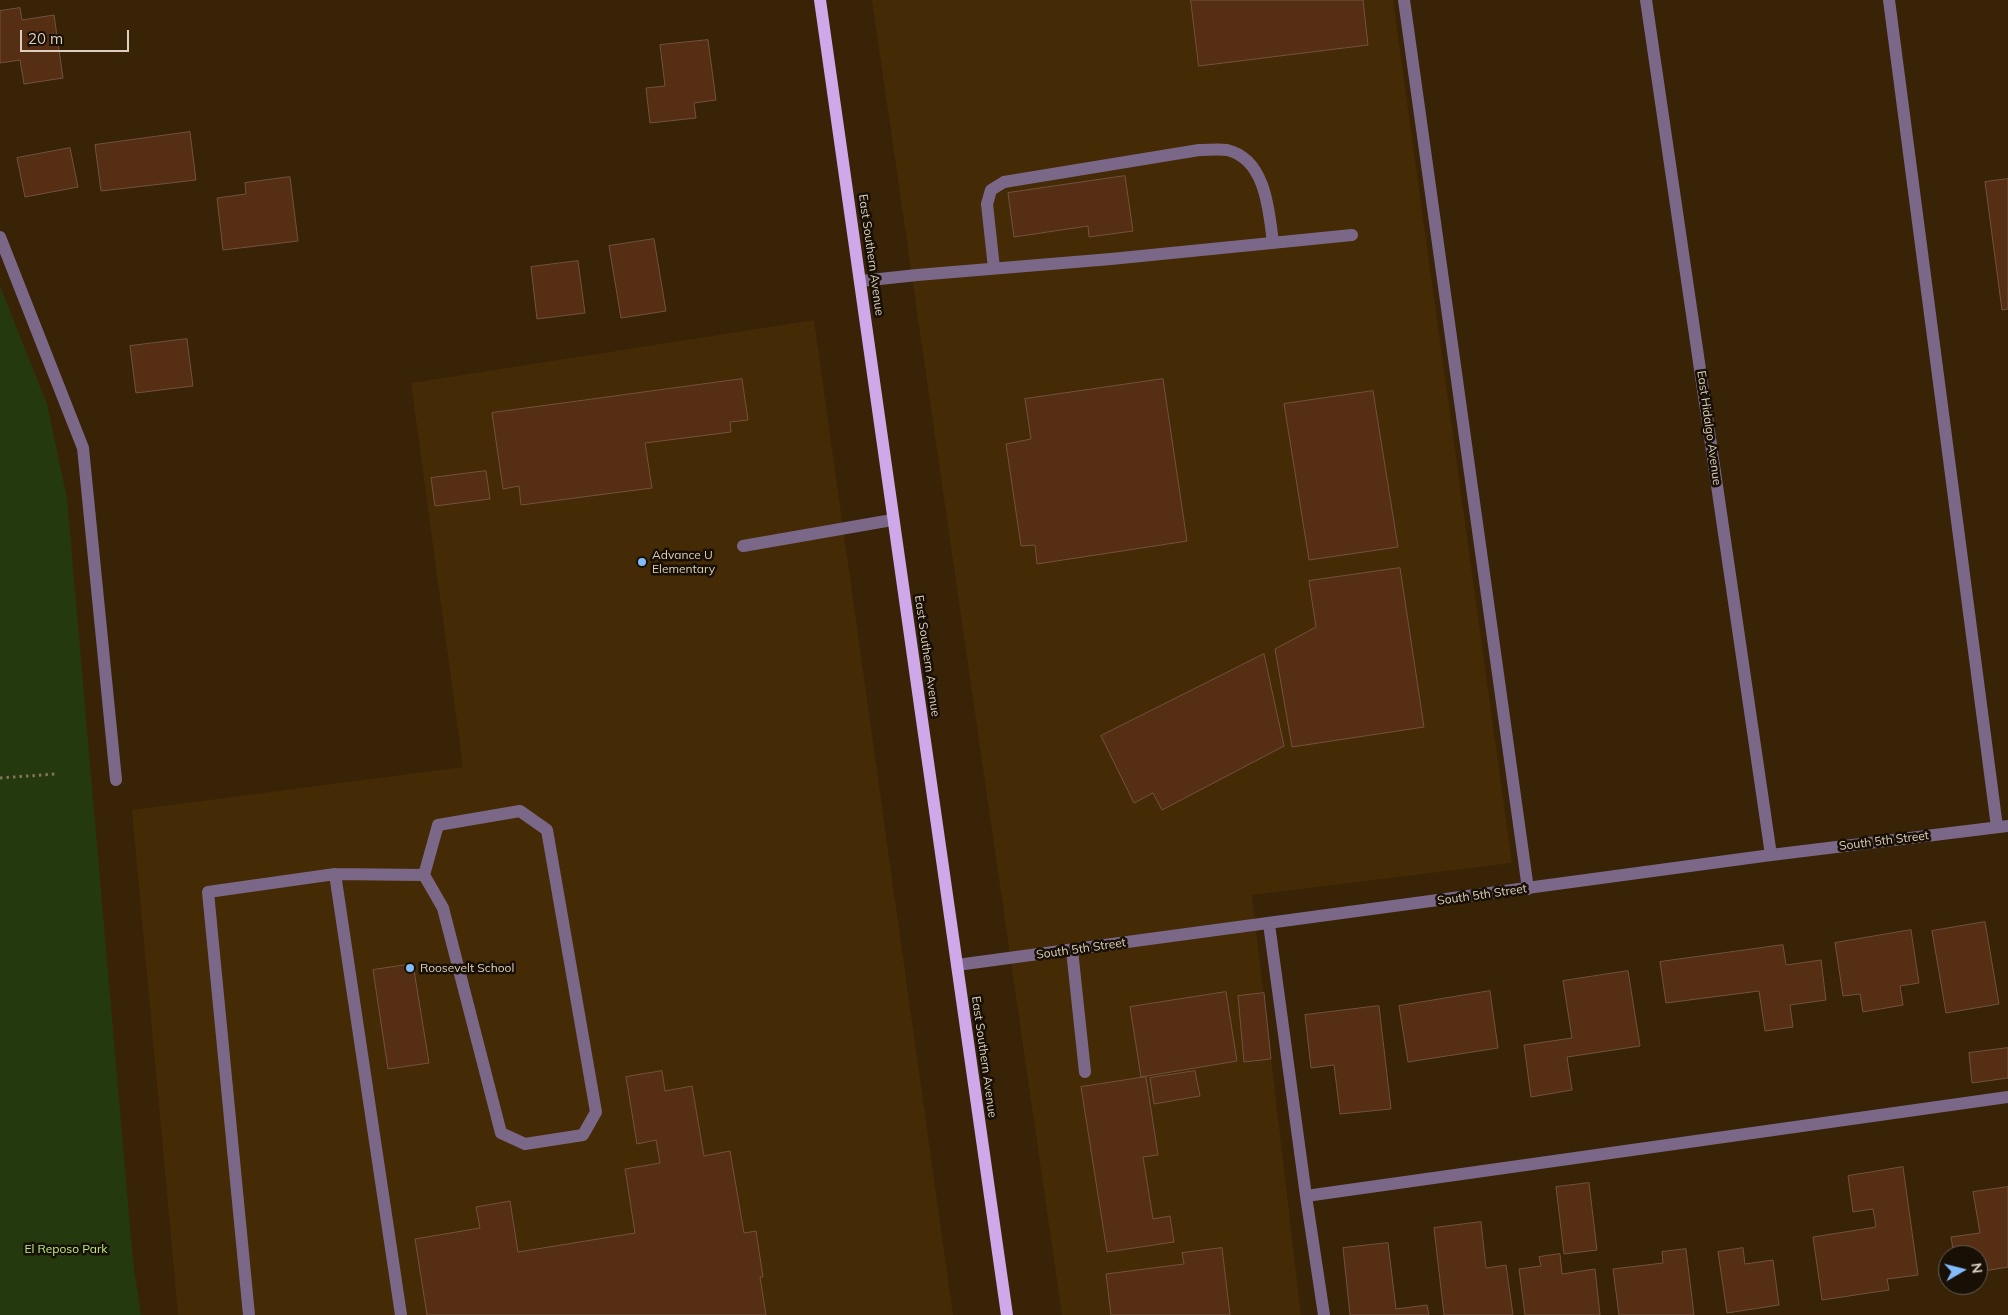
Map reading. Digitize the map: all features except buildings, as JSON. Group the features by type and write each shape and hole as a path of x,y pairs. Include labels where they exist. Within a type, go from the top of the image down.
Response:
{"main road":[{"name":"East Southern Avenue","path":"820,0 861,281 892,520 1007,1315"}],"street":[{"path":"1404,0 1528,889"},
{"name":"East Hidalgo Avenue","path":"1646,0 1771,855"},
{"path":"1889,0 2003,827"},
{"path":"994,268 987,204 991,190 1004,182 1199,150 1227,150 1245,159 1256,170 1264,192 1273,243"},
{"path":"861,281 1352,235"},
{"path":"0,237 83,448 116,780"},
{"path":"743,546 892,520"},
{"path":"520,811 547,830 596,1112 583,1135 525,1144 501,1133 443,908 424,875 438,825 520,811"},
{"name":"South 5th Street","path":"957,965 1771,855 2003,827"},
{"path":"335,874 401,1315"},
{"path":"249,1315 208,892 335,874 424,875"},
{"path":"1269,924 1324,1315"},
{"path":"1072,950 1085,1072"},
{"path":"1306,1196 2008,1097"}],"path":[{"path":"0,778 55,774"}],"shaded area":[{"path":"872,0 1393,0 1512,863 1252,895 1301,1315 1062,1315"},
{"path":"814,320 953,1315 178,1315 132,810 463,767 411,383"}],"green space":[{"name":"El Reposo Park","path":"0,286 47,404 67,498 133,1261 141,1315 0,1315"}],"place":[{"name":"Advance U Elementary","path":"642,562"},
{"name":"Roosevelt School","path":"410,968"}]}
